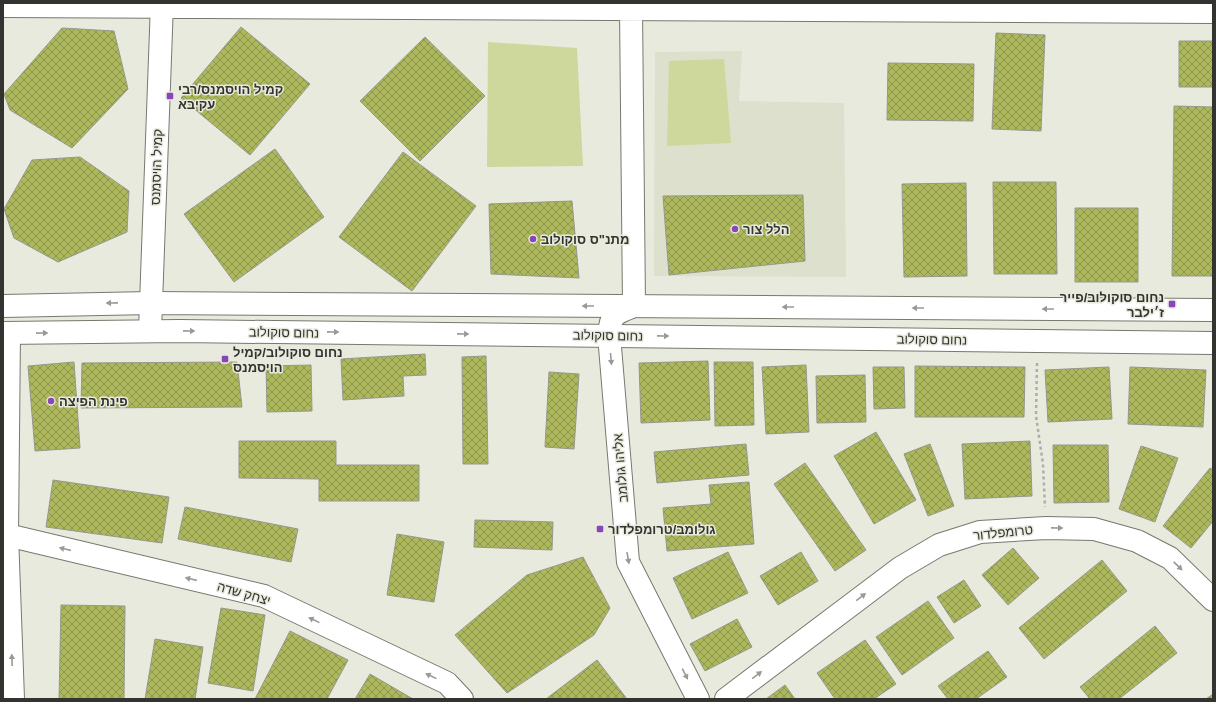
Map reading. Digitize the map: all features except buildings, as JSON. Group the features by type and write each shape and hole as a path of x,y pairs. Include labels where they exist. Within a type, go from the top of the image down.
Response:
{"street":[{"name":"קמיל הויסמנס","path":"150,331 162,5"},
{"path":"3,6 575,6 631,9 1173,7 1213,12"},
{"path":"631,9 634,306"},
{"path":"3,306 151,302 1213,310"},
{"name":"אליהו גולומב","path":"634,306 618,312 610,323 609,335 628,562 698,699"},
{"name":"נחום סוקולוב","path":"6,333 150,331 1213,343"},
{"path":"6,333 7,535 13,699"},
{"name":"טרומפלדור","path":"726,699 900,568 939,545 980,532 1046,528 1094,529 1137,541 1170,558 1213,600"},
{"name":"יצחק שדה","path":"7,535 264,596 447,684 462,699"}],"path":[{"path":"1037,341 1036,416 1043,464 1046,528"}],"shaded area":[{"path":"742,51 739,101 844,103 846,277 654,276 655,52"}],"green space":[{"path":"488,42 577,48 583,166 487,167"},
{"path":"724,59 731,143 667,146 669,61"}],"place":[{"name":"קמיל הויסמנס/רבי עקיבא","path":"170,96"},
{"name":"הלל צור","path":"735,229"},
{"name":"מתנ\"ס סוקולוב","path":"533,239"},
{"name":"נחום סוקולוב/פייר ז׳ילבר","path":"1172,304"},
{"name":"נחום סוקולוב/קמיל הויסמנס","path":"225,359"},
{"name":"פינת הפיצה","path":"51,401"},
{"name":"גולומב/טרומפלדור","path":"600,529"}]}
